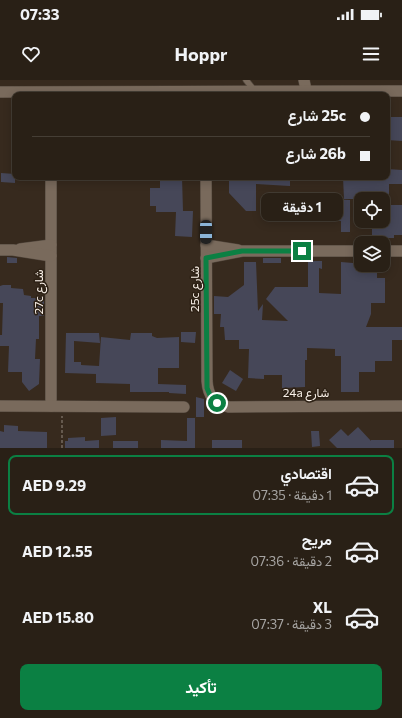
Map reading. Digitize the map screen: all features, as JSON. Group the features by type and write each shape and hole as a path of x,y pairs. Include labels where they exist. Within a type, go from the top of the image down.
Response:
{"street":[{"path":"227,92 289,85 402,91"},
{"path":"0,92 12,92"},
{"name":"27c شارع","path":"51,180 51,256 57,406"},
{"name":"25c شارع","path":"206,180 207,388 212,400"},
{"path":"0,250 13,250 51,245"},
{"path":"206,246 242,251 354,251"},
{"path":"13,250 51,256"},
{"path":"206,258 242,251"},
{"path":"390,251 402,251"},
{"name":"24a شارع","path":"212,400 223,406 229,407 402,406"},
{"path":"0,406 184,407"}],"lane":[{"path":"246,80 254,90"}],"path":[{"path":"57,406 62,448"}],"building":[{"path":"390,117 402,117 402,141 390,140"},
{"path":"390,169 402,170 402,184 389,184 389,192 354,192 354,199 344,199 343,180 390,180"},
{"path":"1,173 12,174 12,180 15,180 15,183 1,182"},
{"path":"160,180 182,180 183,211 193,211 192,237 175,236 176,212 156,212 156,206 150,206 150,188 160,188"},
{"path":"229,180 290,180 290,186 256,184 256,211 246,211 229,193"},
{"path":"310,198 350,200 350,232 341,232 341,221 310,220"},
{"path":"390,205 402,205 402,235 394,235 394,238 390,238 390,236 372,236 372,228 390,228"},
{"path":"7,257 17,258 17,263 7,263"},
{"path":"263,258 281,258 281,263 263,263"},
{"path":"308,261 322,261 322,269 319,268 319,293 341,294 341,262 354,263 354,272 377,272 377,278 385,278 385,303 371,303 371,314 366,327 402,327 402,340 392,340 392,361 375,361 375,372 359,372 359,392 341,392 341,356 335,356 335,349 307,348 307,360 305,360 305,387 282,388 282,375 264,375 264,379 248,378 249,349 239,349 239,340 225,340 224,327 220,327 221,314 214,314 214,296 228,297 244,285 244,262 256,262 258,311 263,304 262,320 288,321 266,299 275,287 308,287"},
{"path":"11,285 11,288 23,289 24,295 31,296 31,298 44,298 44,316 39,316 39,339 36,339 35,359 40,359 39,384 29,391 22,382 22,372 8,372 9,346 0,346 0,335 2,335 3,303 0,303 0,286"},
{"path":"181,332 196,332 195,343 181,342"},
{"path":"66,333 99,333 100,343 74,341 74,362 81,362 81,365 99,366 101,337 130,340 131,333 152,333 152,336 157,338 179,337 179,368 158,368 158,384 186,385 186,394 169,392 130,392 130,384 96,383 96,374 65,373"},
{"path":"230,370 243,379 236,391 222,383"},
{"path":"196,397 204,399 204,417 196,417"},
{"path":"116,417 116,435 101,436 101,418"},
{"path":"187,418 195,418 195,448 161,448 161,440 187,441"},
{"path":"4,425 18,426 18,431 47,432 47,448 0,448 0,431 4,432"},
{"path":"358,427 371,441 394,440 394,448 337,448 329,440 341,429 348,436"},
{"path":"311,431 319,431 320,446 312,447"},
{"path":"85,437 85,441 99,440 99,448 65,448 65,441 68,441 68,438"},
{"path":"212,440 242,440 242,448 212,448"},
{"path":"113,441 138,441 138,448 113,448"}],"route":[{"path":"217,403 212,400 207,388 206,258 242,251 302,251"}]}
